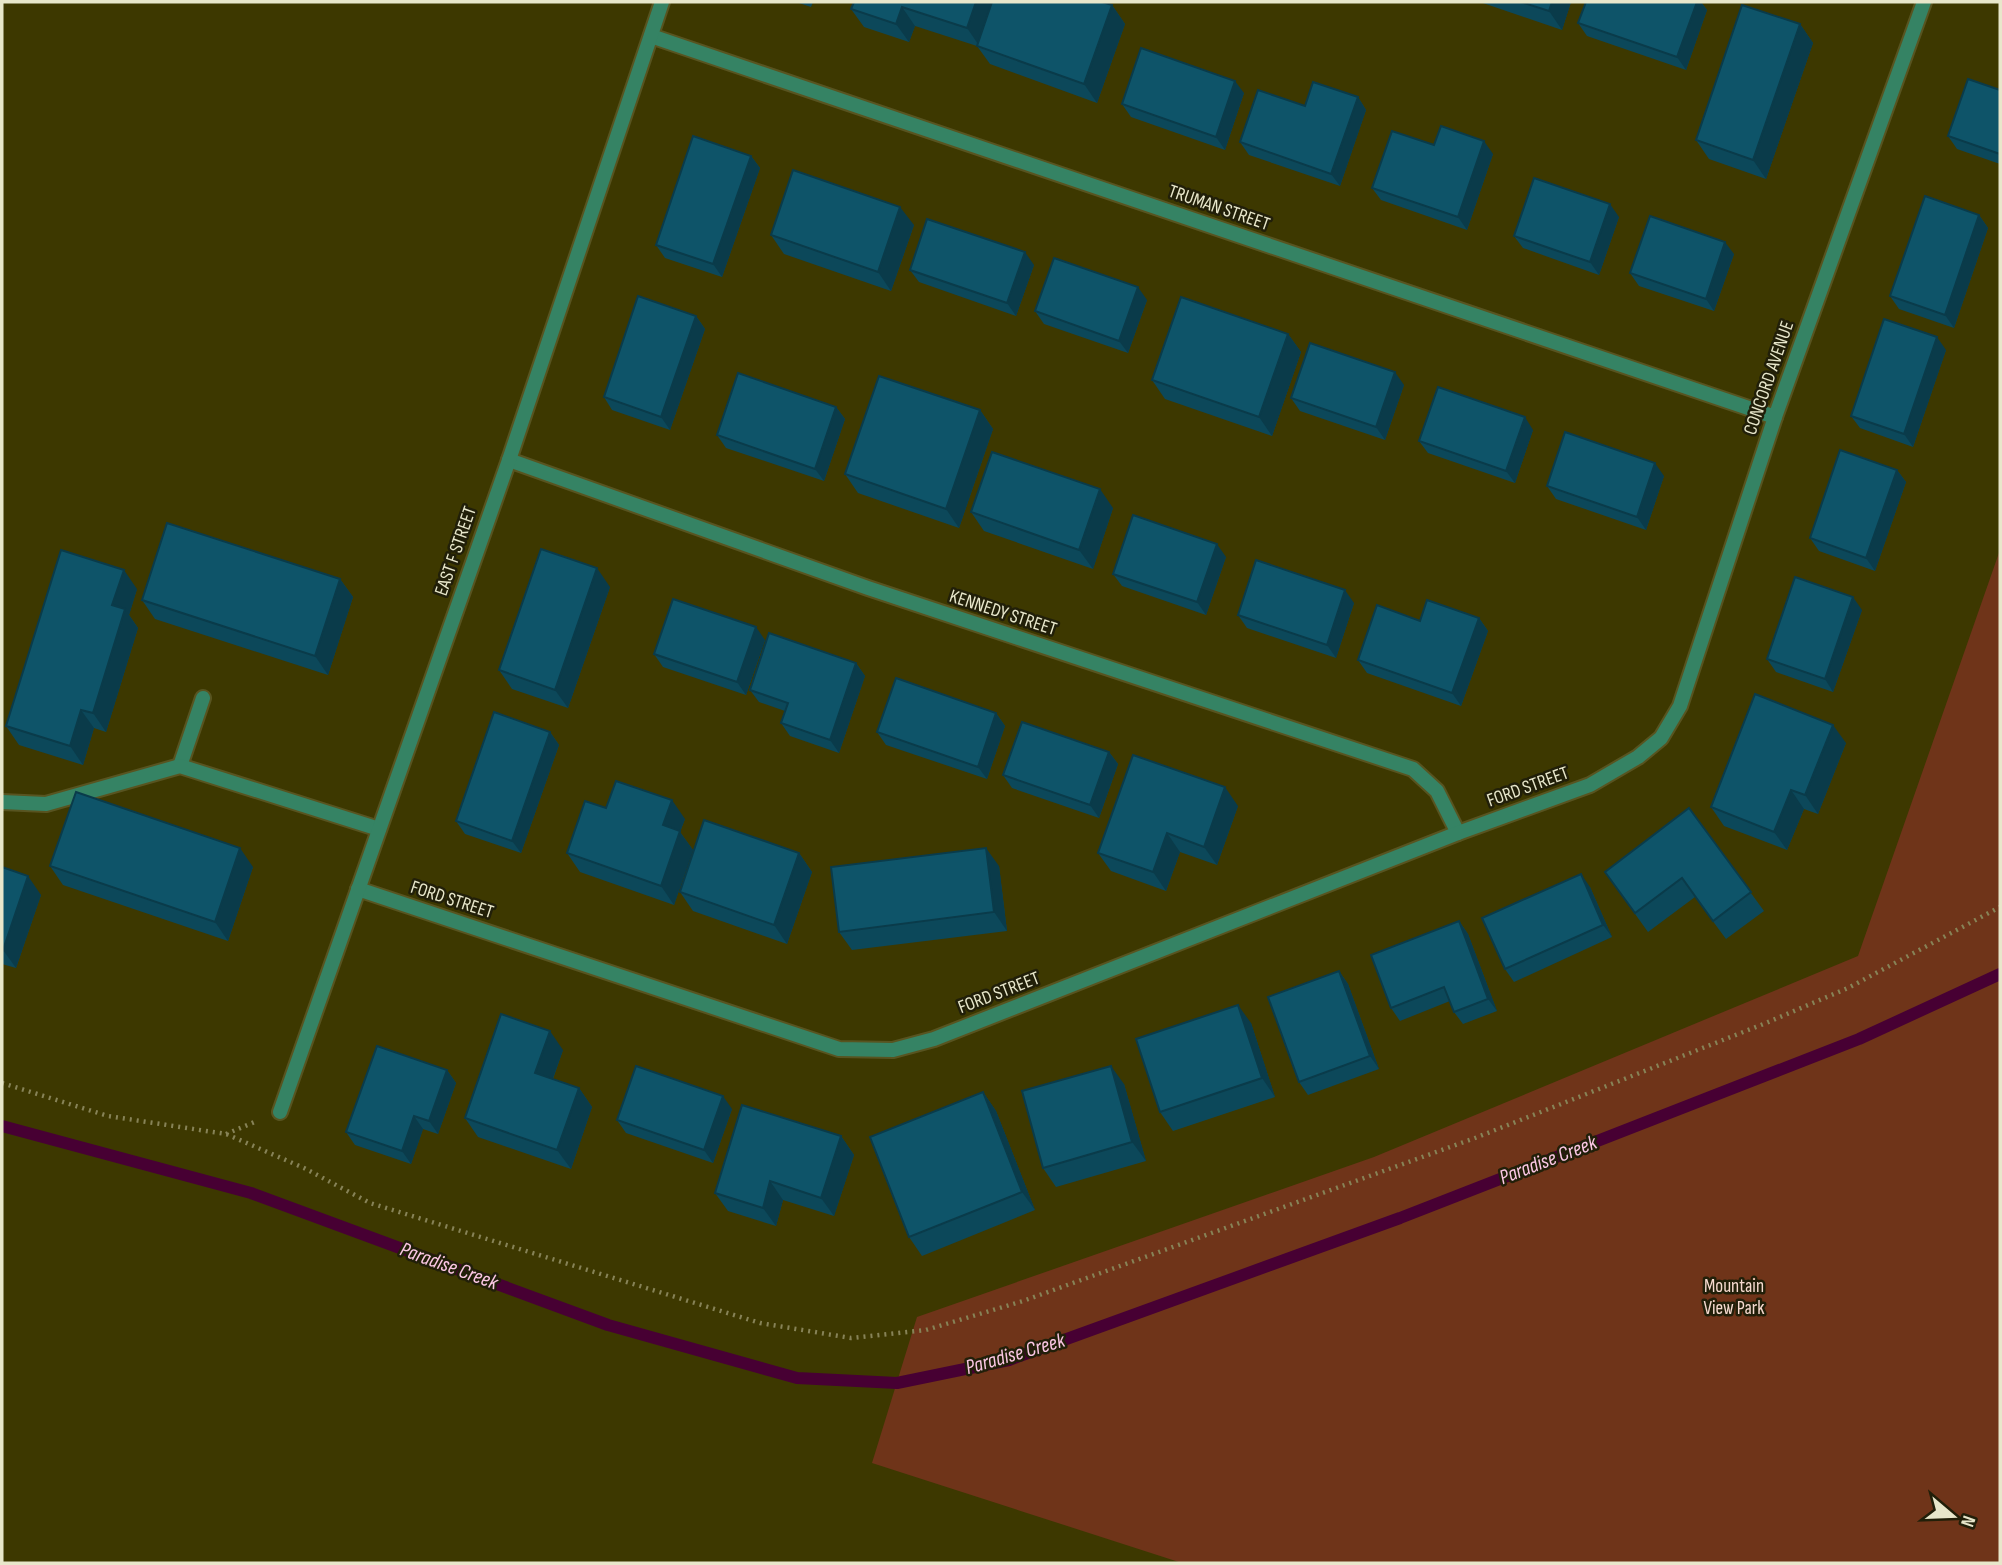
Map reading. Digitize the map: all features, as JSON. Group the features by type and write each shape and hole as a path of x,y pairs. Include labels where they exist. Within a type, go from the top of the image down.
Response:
{"street":[{"name":"EAST F STREET","path":"280,1112 509,460 662,2"},
{"name":"CONCORD AVENUE","path":"1637,757 1661,738 1680,706 1775,417 1924,2"},
{"name":"TRUMAN STREET","path":"651,36 1775,417"},
{"name":"KENNEDY STREET","path":"509,460 868,589 1413,768 1437,791 1458,833"},
{"path":"180,765 203,698"},
{"name":"FORD STREET","path":"358,889 839,1049 893,1050 934,1039 1458,833 1590,785 1637,757"},
{"path":"2,802 46,804 180,765 379,830"}],"path":[{"path":"2,1083 108,1116 226,1134 304,1168 370,1203 760,1323 851,1338 926,1331 1023,1301 1475,1138 1848,988 2000,908"}],"green space":[{"name":"Mountain View Park","path":"2000,550 2000,1563 1182,1563 872,1463 917,1317 1374,1157 1858,956"}],"building":[{"path":"854,2 976,2 967,28 902,7 896,24 851,9"},
{"path":"992,2 1102,2 1112,5 1084,84 977,46"},
{"path":"1521,2 1552,2 1549,11"},
{"path":"1586,2 1697,2 1677,57 1578,23"},
{"path":"1742,5 1800,24 1753,160 1696,140"},
{"path":"1141,48 1235,81 1216,137 1122,104"},
{"path":"1968,79 2000,90 2000,154 1948,136"},
{"path":"1313,82 1358,97 1331,174 1240,142 1258,90 1305,106"},
{"path":"1441,126 1484,141 1458,217 1372,188 1392,131 1434,145"},
{"path":"693,136 751,156 713,264 656,245"},
{"path":"793,170 900,207 878,272 771,235"},
{"path":"1534,178 1610,204 1590,262 1514,236"},
{"path":"1925,196 1979,215 1945,315 1890,296"},
{"path":"1650,216 1725,242 1706,299 1630,273"},
{"path":"927,219 1025,252 1007,303 910,270"},
{"path":"1054,258 1138,287 1119,341 1035,311"},
{"path":"638,296 696,316 661,417 604,397"},
{"path":"1181,297 1288,334 1259,417 1152,380"},
{"path":"1884,319 1937,337 1904,434 1851,416"},
{"path":"1310,343 1395,372 1376,427 1291,398"},
{"path":"738,373 836,407 815,469 717,435"},
{"path":"879,376 980,410 946,509 845,474"},
{"path":"1438,387 1525,417 1506,471 1419,441"},
{"path":"1565,432 1655,463 1637,517 1547,486"},
{"path":"1840,450 1897,470 1866,558 1810,538"},
{"path":"992,452 1100,489 1079,550 971,512"},
{"path":"1133,515 1217,544 1197,602 1113,574"},
{"path":"167,523 340,579 315,656 142,600"},
{"path":"541,549 597,568 555,690 499,670"},
{"path":"61,550 124,570 112,605 125,609 93,713 81,710 70,746 6,726"},
{"path":"1256,560 1345,590 1327,645 1238,615"},
{"path":"1795,577 1853,597 1825,679 1767,659"},
{"path":"673,599 756,627 737,682 654,654"},
{"path":"1427,600 1479,618 1452,693 1358,660 1377,605 1420,621"},
{"path":"769,633 856,663 830,740 781,723 788,703 750,690"},
{"path":"896,678 996,713 978,767 877,732"},
{"path":"1755,694 1833,725 1805,795 1791,790 1774,832 1711,807"},
{"path":"494,712 550,732 512,841 456,821"},
{"path":"1022,722 1109,752 1090,805 1003,775"},
{"path":"1133,755 1225,787 1204,847 1167,833 1153,872 1098,853"},
{"path":"616,781 672,800 663,825 680,831 661,886 567,853 585,801 606,808"},
{"path":"76,792 240,848 215,922 50,866"},
{"path":"1689,808 1751,892 1713,921 1682,878 1635,913 1605,872"},
{"path":"704,820 799,853 774,925 680,892"},
{"path":"986,848 994,912 839,932 831,867"},
{"path":"2,867 28,876 3,950 2,949"},
{"path":"1581,874 1603,925 1505,969 1482,918"},
{"path":"1459,921 1488,999 1454,1012 1444,987 1391,1008 1371,955"},
{"path":"1339,971 1370,1056 1299,1082 1268,997"},
{"path":"1238,1005 1262,1078 1160,1112 1136,1039"},
{"path":"501,1014 550,1031 535,1073 579,1088 557,1150 465,1118"},
{"path":"377,1046 447,1070 429,1121 414,1116 402,1151 346,1132"},
{"path":"636,1066 723,1096 704,1150 617,1120"},
{"path":"1111,1066 1132,1142 1043,1168 1022,1091"},
{"path":"983,1092 1022,1192 909,1237 870,1137"},
{"path":"742,1105 841,1136 821,1198 770,1181 763,1208 715,1193"}],"waterway":[{"name":"Paradise Creek","path":"2,1126 251,1193 608,1325 797,1378 897,1383 1009,1360 1400,1218 1859,1039 2000,974"}]}
